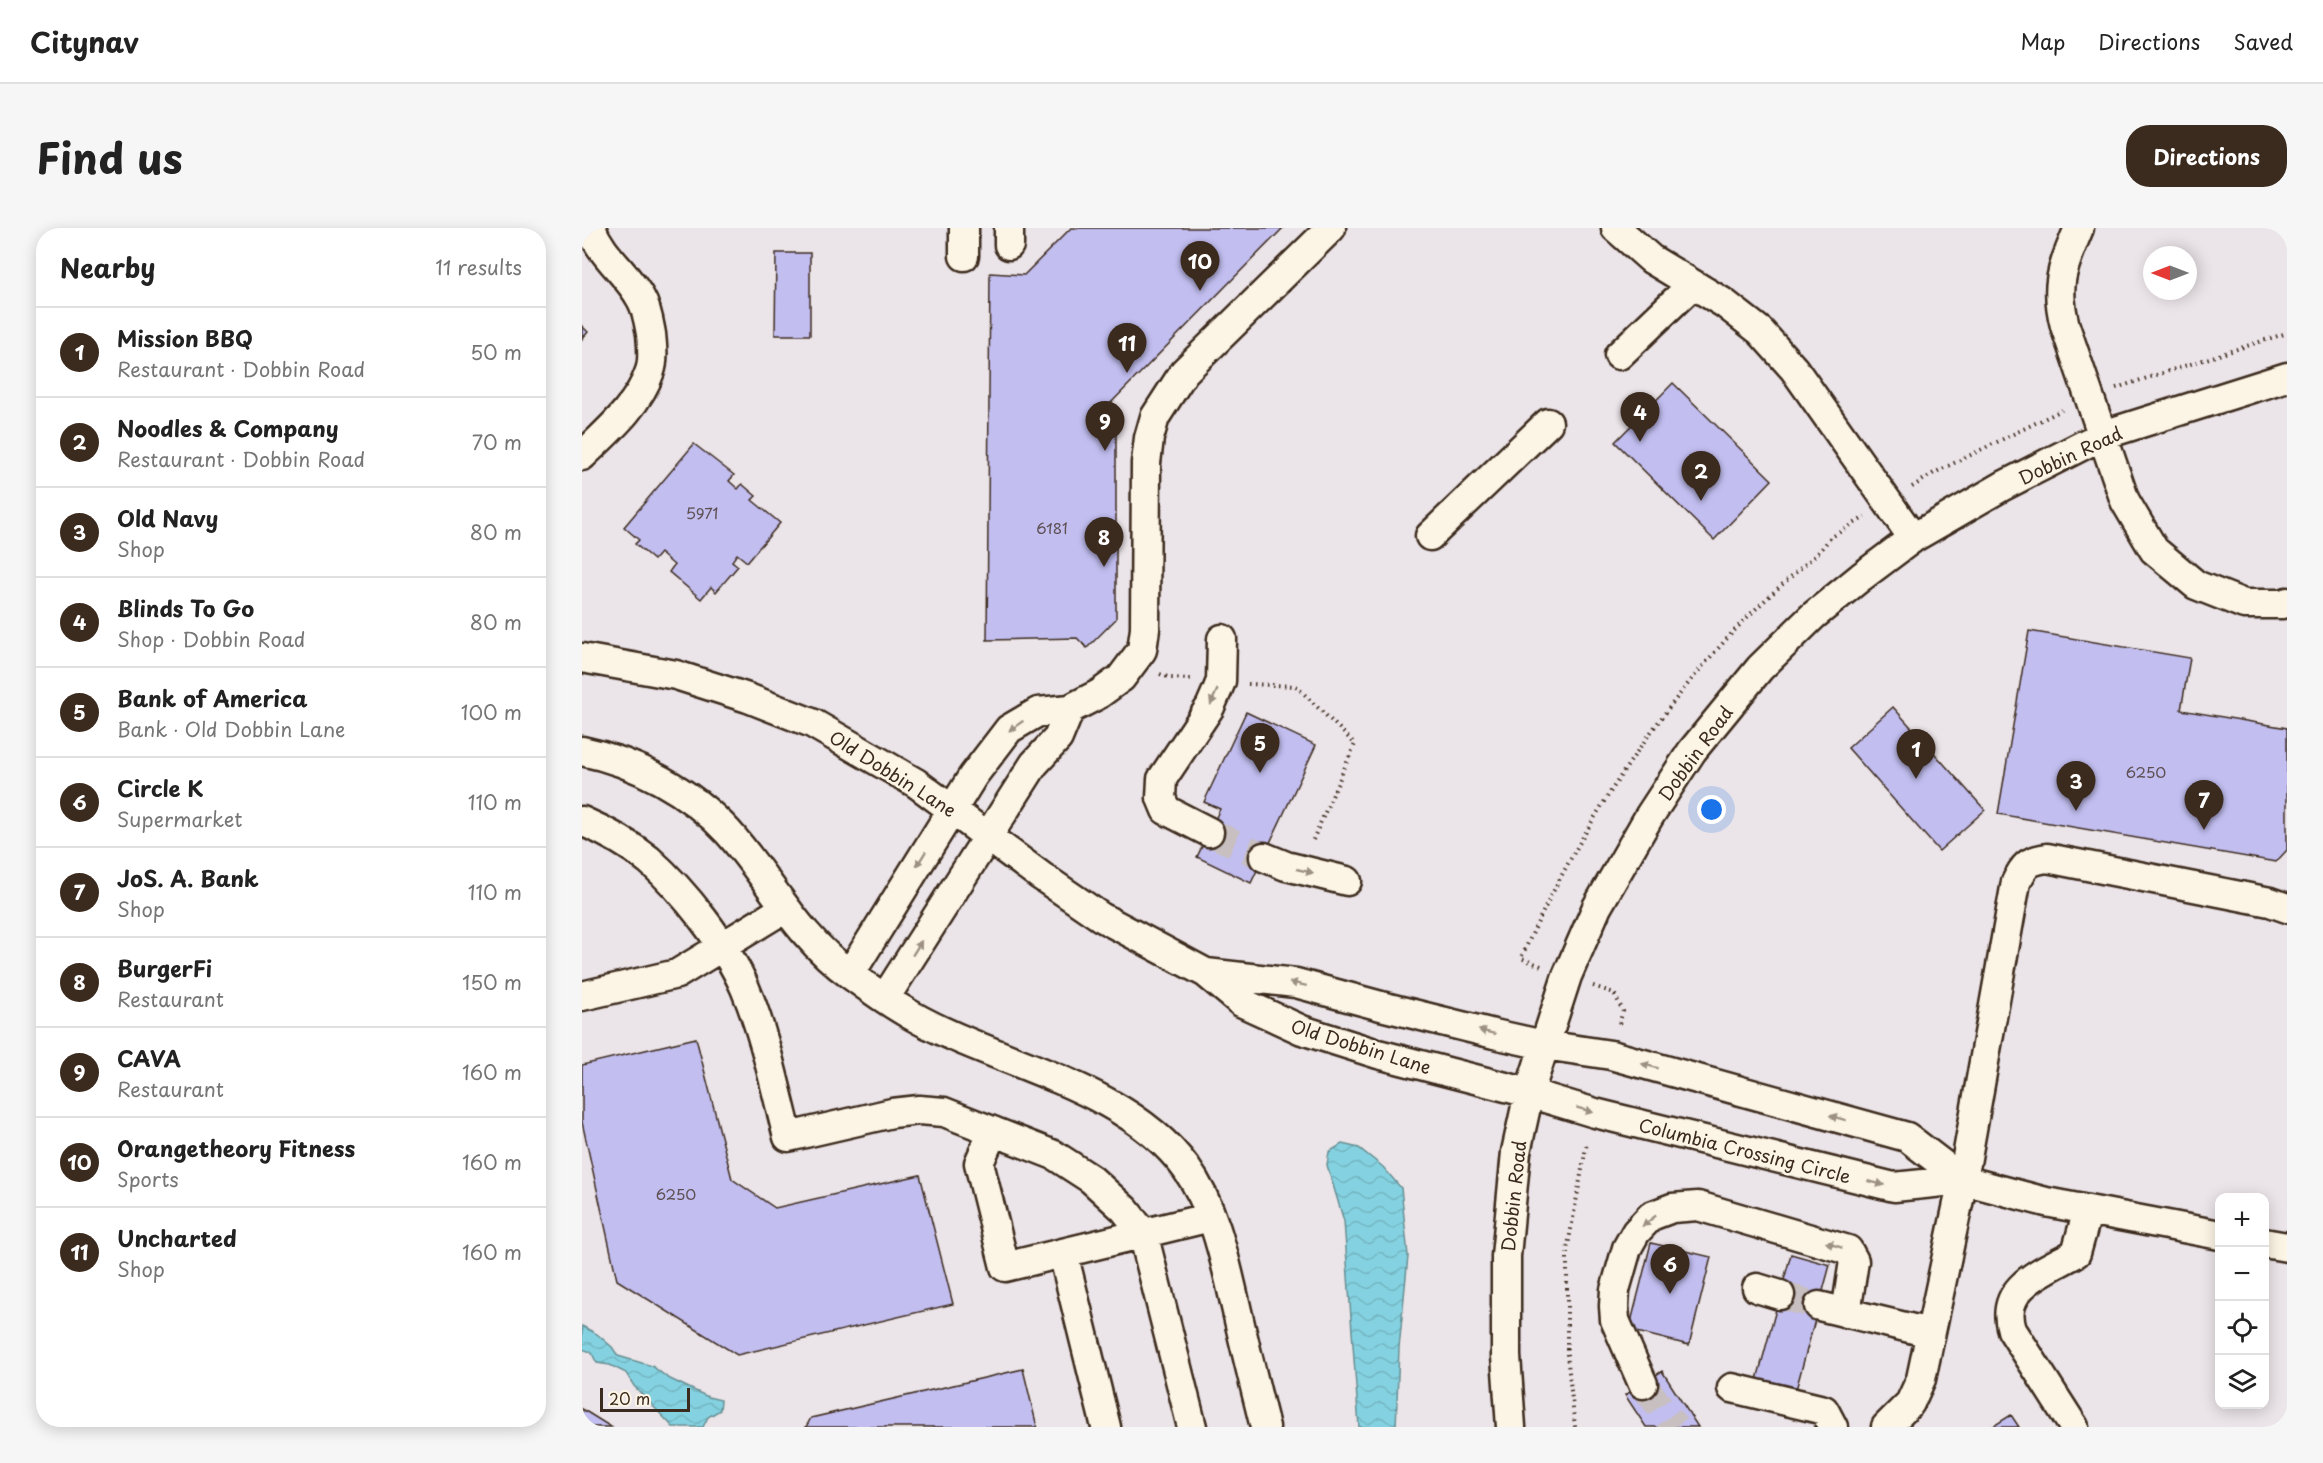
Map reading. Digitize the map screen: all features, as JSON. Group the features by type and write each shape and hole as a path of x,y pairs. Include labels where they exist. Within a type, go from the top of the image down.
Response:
{"street":[{"path":"582,456 614,425 637,395 651,370 652,344 649,322 642,300 610,261 591,228"},
{"path":"850,974 983,761 1010,729 1038,712 1070,709 1099,694 1121,678 1142,650 1146,629 1146,463 1149,438 1155,417 1185,372 1331,228"},
{"path":"1616,228 1651,259 1724,303 1754,326 1794,369 1913,538"},
{"path":"2079,228 2064,264 2059,284 2059,303 2125,501 2154,550 2196,585 2244,604 2283,604 2287,602"},
{"path":"1619,355 1692,285"},
{"name":"Dobbin Road","path":"1511,1427 1506,1356 1506,1256 1516,1152 1529,1094 1567,976 1597,907 1650,815 1692,751 1760,668 1813,616 1913,538 2003,486 2103,435 2287,377"},
{"path":"1430,536 1548,423"},
{"path":"1209,832 1167,810 1161,798 1162,779 1217,692 1221,681 1221,639"},
{"name":"Old Dobbin Lane","path":"582,658 676,675 748,698 812,723 916,783 1101,917 1206,973 1240,1002 1302,1030 1378,1054 1529,1094"},
{"path":"885,998 1034,764 1058,738 1070,709"},
{"path":"582,751 614,759 646,772 703,809 727,832 819,950 885,998 911,1015 1097,1097 1134,1120 1162,1142 1186,1168 1210,1217 1221,1248 1265,1427"},
{"path":"582,821 604,830 648,860 697,911 722,948 744,986 756,1019 788,1137 892,1113 919,1110 944,1112 1054,1155 1091,1179 1125,1210 1143,1233 1192,1427"},
{"path":"1264,857 1286,866 1347,881"},
{"path":"1886,1427 1910,1402 1921,1379 1963,1180 2016,882 2023,868 2032,860 2047,858 2270,902 2287,908"},
{"path":"582,996 677,974 785,908"},
{"name":"Old Dobbin Lane","path":"1206,973 1296,982 1381,1006 1544,1045"},
{"name":"Columbia Crossing Circle","path":"1544,1045 1611,1055 1907,1137 1963,1180"},
{"name":"Columbia Crossing Circle","path":"1529,1094 1595,1113 1894,1187 1963,1180 2046,1202 2215,1234"},
{"path":"993,1131 979,1163 1005,1267 1210,1217"},
{"path":"1643,1384 1615,1320 1615,1290 1627,1248 1636,1232 1651,1216 1672,1208 1698,1206 1848,1250 1854,1261 1832,1309 1930,1333"},
{"path":"2074,1427 2012,1330 2008,1317 2009,1304 2023,1285 2076,1253 2088,1210"},
{"path":"2269,1244 2287,1247"},
{"path":"1064,1253 1106,1427"},
{"path":"1732,1388 1829,1418"},
{"path":"1799,1427 1829,1418"}],"path":[{"path":"2128,383 2287,333"},
{"path":"1934,473 2049,415"},
{"path":"1521,958 1562,872 1640,745 1734,630 1820,551 1830,538 1842,531"},
{"path":"1153,670 1170,678 1197,679"},
{"path":"1245,684 1296,686 1355,744 1310,846"},
{"path":"1614,993 1623,1011"},
{"path":"1575,1427 1567,1354 1567,1251 1583,1156"}],"water":[{"path":"1342,1144 1359,1148 1383,1167 1401,1188 1408,1256 1399,1348 1396,1427 1359,1427 1344,1221 1327,1165 1329,1152"},
{"path":"582,1326 597,1334 612,1347 618,1356 652,1366 668,1378 708,1397 721,1400 720,1410 708,1417 703,1427 673,1427 634,1386 626,1373 610,1365 597,1363 591,1352 582,1349"}],"building":[{"path":"1071,228 1283,228 1098,416 1116,434 1116,619 1087,648 1077,638 987,640 990,273 1024,275"},
{"path":"776,253 810,253 810,335 775,335"},
{"path":"582,326 588,332 582,339"},
{"path":"1673,383 1772,480 1714,540 1615,442"},
{"path":"694,444 734,475 729,481 738,489 742,484 756,496 752,500 780,523 747,562 737,554 732,561 738,566 716,592 711,587 701,599 669,572 674,565 660,553 654,560 635,544 639,540 624,527"},
{"path":"2029,631 2190,658 2181,710 2287,728 2287,850 2276,862 1998,814"},
{"path":"1893,707 1985,810 1939,851 1848,748"},
{"path":"1246,712 1316,745 1251,883 1197,857 1220,809 1204,802"},
{"path":"696,1038 732,1179 775,1208 920,1175 953,1304 737,1355 617,1280 582,1122 582,1065"},
{"path":"1651,1243 1711,1257 1689,1345 1629,1330"},
{"path":"1791,1254 1830,1265 1794,1397 1755,1387"},
{"path":"1023,1369 1037,1427 806,1427 811,1418"},
{"path":"1662,1371 1698,1427 1646,1427 1625,1395"},
{"path":"582,1409 611,1427 582,1427"},
{"path":"2011,1415 2019,1427 1992,1427"}],"tunnel":[{"path":"1209,832 1264,857"},
{"path":"1780,1295 1819,1306"},
{"path":"1643,1384 1675,1427"}],"place":[{"name":"Orangetheory Fitness","path":"1200,291"},
{"name":"Uncharted","path":"1127,373"},
{"name":"Blinds To Go","path":"1640,442"},
{"name":"CAVA","path":"1105,451"},
{"name":"Noodles & Company","path":"1701,501"},
{"name":"BurgerFi","path":"1104,567"},
{"name":"Bank of America","path":"1260,773"},
{"name":"Mission BBQ","path":"1916,779"},
{"name":"Old Navy","path":"2076,811"},
{"name":"JoS. A. Bank","path":"2204,830"},
{"name":"Circle K","path":"1670,1294"}]}
